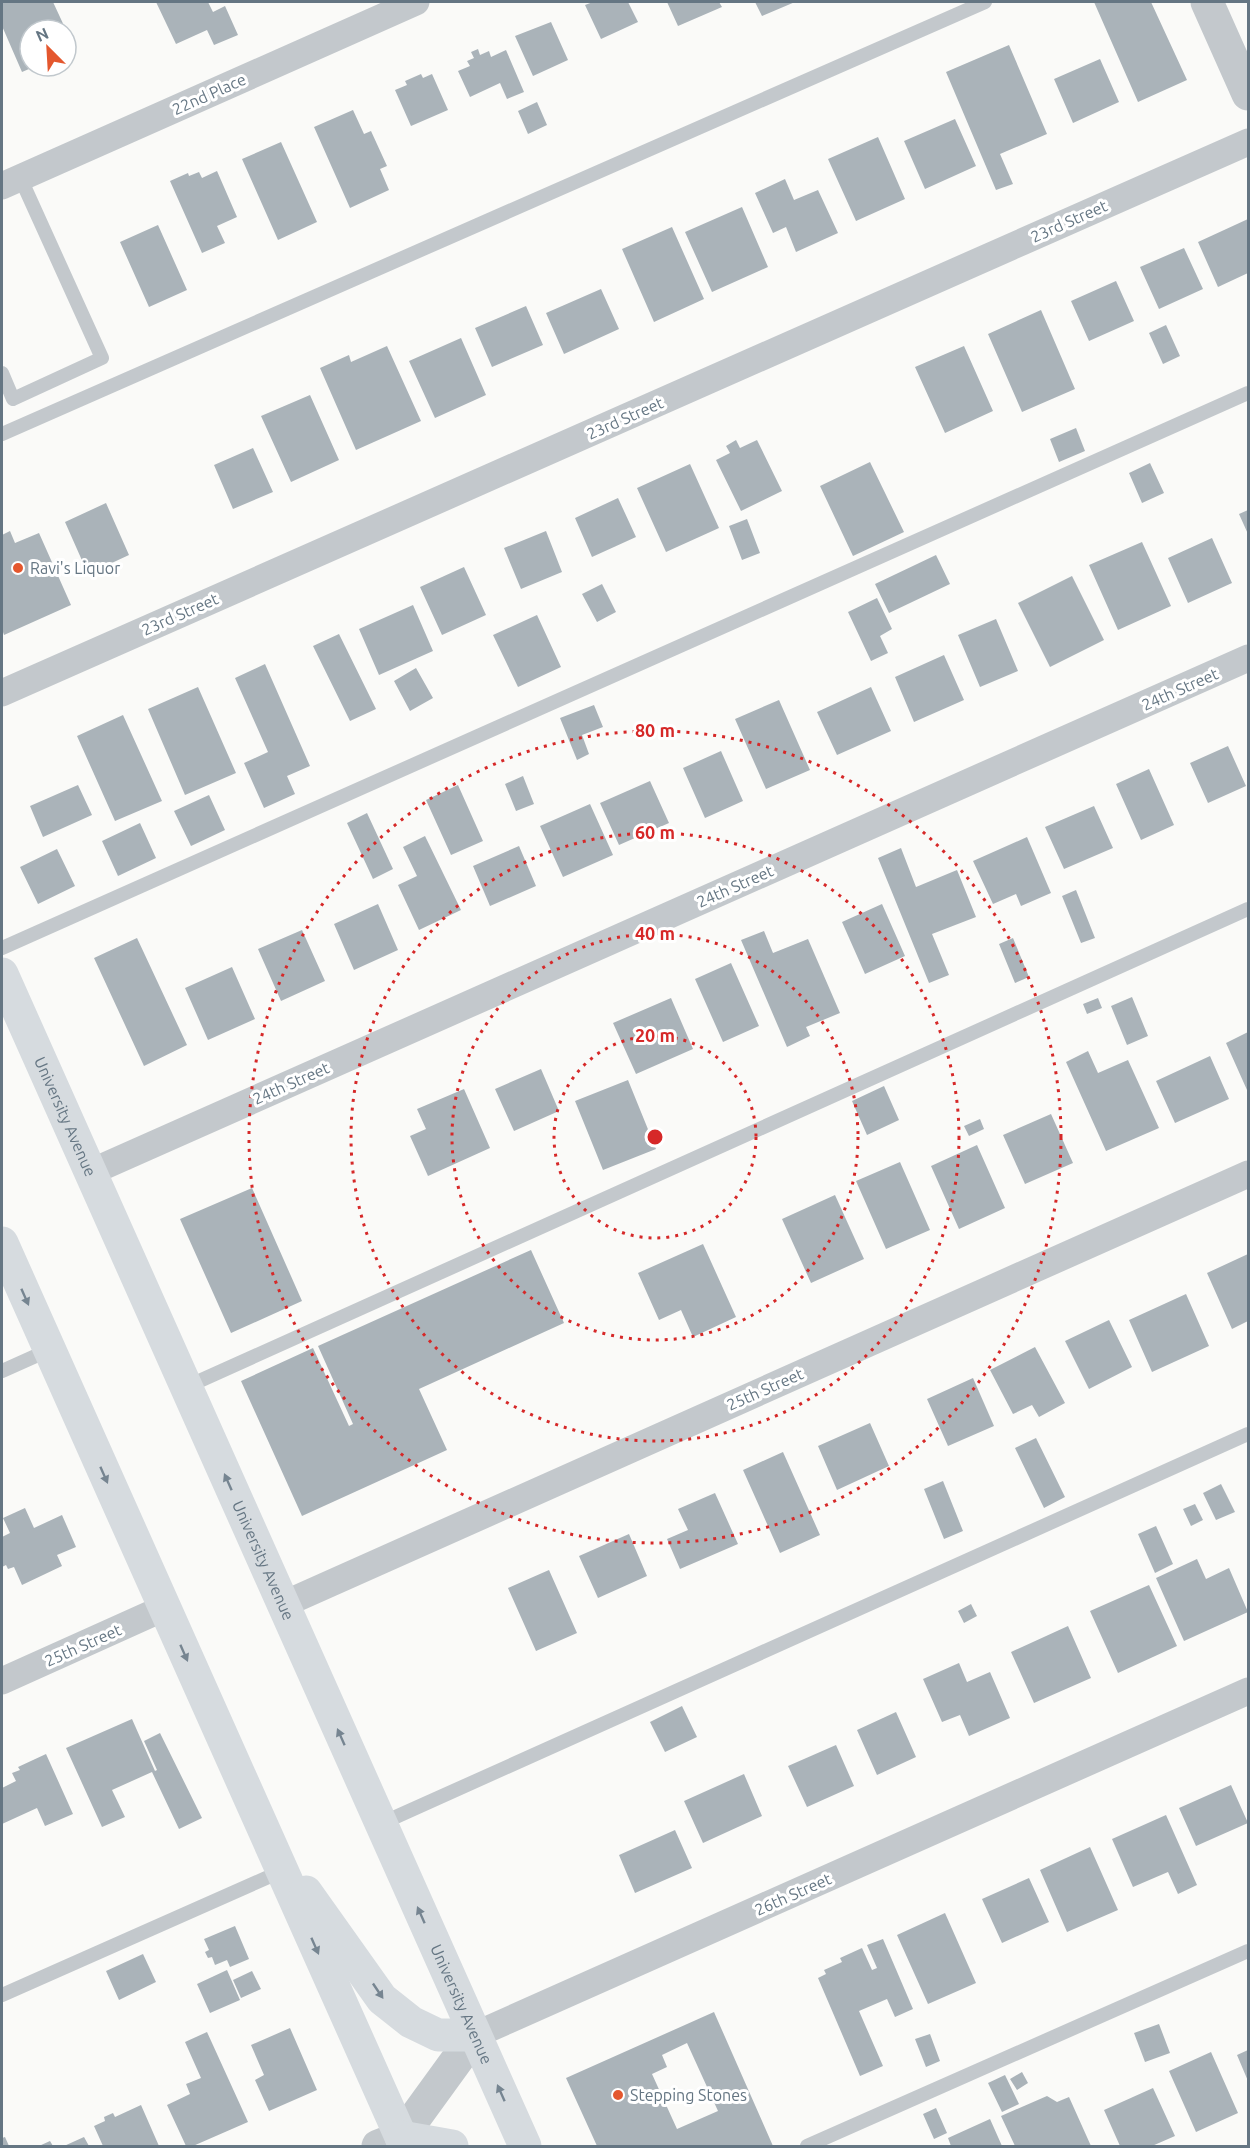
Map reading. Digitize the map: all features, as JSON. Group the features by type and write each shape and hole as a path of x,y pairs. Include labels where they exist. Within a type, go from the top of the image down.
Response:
{"main road":[{"name":"University Avenue","path":"2,974 525,2146"},
{"path":"2,1244 275,1857 395,2143 452,2146"},
{"path":"275,1857 363,1968 382,1999 411,2022 438,2035 475,2035"}],"street":[{"name":"22nd Place","path":"11,181 416,2"},
{"path":"1207,2 1248,94"},
{"name":"23rd Street","path":"2,693 1248,142"},
{"name":"24th Street","path":"90,1172 1248,658"},
{"name":"25th Street","path":"282,1605 1248,1174"},
{"name":"25th Street","path":"2,1681 164,1608"},
{"name":"26th Street","path":"395,2143 475,2035 1248,1692"}],"lane":[{"path":"2,434 986,2"},
{"path":"2,373 13,399 102,358 11,181"},
{"path":"2,948 1248,393"},
{"path":"186,1387 1248,909"},
{"path":"2,1371 49,1350"},
{"path":"380,1824 1248,1434"},
{"path":"2,1995 275,1857"},
{"path":"807,2146 1248,1951"}],"building":[{"path":"2,2 53,2 60,18 18,18 18,63 2,26"},
{"path":"156,2 208,2 213,12 225,6 238,35 214,45 207,30 176,44"},
{"path":"593,2 628,2 638,22 601,39 585,5"},
{"path":"667,2 719,2 722,7 678,26"},
{"path":"755,2 795,2 762,16"},
{"path":"1094,2 1151,2 1187,80 1138,102"},
{"path":"551,22 568,60 533,76 515,36"},
{"path":"1009,45 1047,134 1000,154 1013,184 996,190 946,72"},
{"path":"478,49 480,55 489,51 491,57 506,50 524,92 507,99 500,83 470,97 458,71 470,66 467,61 474,58 471,52"},
{"path":"1100,59 1119,102 1073,123 1054,79"},
{"path":"421,74 423,78 432,74 448,110 411,126 395,90 407,85 405,81"},
{"path":"537,102 547,125 528,134 518,111"},
{"path":"353,110 364,134 371,131 387,166 380,169 389,190 350,208 314,127"},
{"path":"955,119 976,166 925,189 904,141"},
{"path":"878,137 905,199 856,221 828,159"},
{"path":"281,142 317,222 278,240 242,159"},
{"path":"217,171 237,217 217,226 225,243 202,253 170,181 188,173 189,176 199,172 202,178"},
{"path":"785,179 794,200 818,190 838,233 796,252 786,227 773,233 755,193"},
{"path":"742,207 768,267 712,292 685,232"},
{"path":"1248,219 1248,273 1218,287 1198,242"},
{"path":"158,225 187,290 149,307 120,242"},
{"path":"672,227 704,299 654,322 622,249"},
{"path":"1184,248 1203,289 1159,309 1140,267"},
{"path":"1116,281 1134,321 1089,341 1071,301"},
{"path":"601,289 619,329 564,354 546,313"},
{"path":"526,306 543,345 492,367 475,328"},
{"path":"1041,310 1075,389 1022,412 988,334"},
{"path":"1166,325 1180,356 1163,364 1149,333"},
{"path":"461,338 486,395 435,418 409,361"},
{"path":"387,346 421,421 356,450 320,368 349,355 351,362"},
{"path":"964,346 993,411 945,433 915,367"},
{"path":"310,395 339,460 291,482 261,416"},
{"path":"1076,428 1085,451 1059,462 1050,439"},
{"path":"736,440 740,448 757,440 782,491 741,511 716,460 730,453 726,446"},
{"path":"253,448 273,492 233,509 214,465"},
{"path":"870,462 904,532 853,556 820,486"},
{"path":"1150,463 1164,493 1142,503 1129,473"},
{"path":"690,464 719,528 666,552 637,488"},
{"path":"618,498 636,537 592,557 575,518"},
{"path":"106,503 129,555 88,574 65,522"},
{"path":"1248,510 1248,534 1239,514"},
{"path":"747,519 760,553 742,560 729,526"},
{"path":"10,531 15,543 39,533 71,605 4,635 2,629 2,535"},
{"path":"546,531 562,572 521,589 504,548"},
{"path":"1212,538 1232,583 1188,603 1168,558"},
{"path":"1142,542 1171,606 1118,630 1089,565"},
{"path":"936,555 950,584 889,613 875,584"},
{"path":"464,567 486,615 442,635 420,587"},
{"path":"1072,576 1104,640 1050,667 1018,603"},
{"path":"602,584 616,612 597,622 582,594"},
{"path":"877,598 892,629 880,636 888,653 871,661 848,612"},
{"path":"413,605 433,651 379,675 359,629"},
{"path":"537,615 561,667 518,687 493,635"},
{"path":"996,619 1018,671 980,687 958,635"},
{"path":"339,634 376,709 350,721 313,646"},
{"path":"944,655 964,700 914,722 895,677"},
{"path":"265,664 310,766 287,776 295,794 264,808 244,763 268,752 235,678"},
{"path":"416,668 433,698 410,711 394,681"},
{"path":"198,687 236,773 185,795 148,709"},
{"path":"871,687 891,731 837,755 817,712"},
{"path":"779,700 810,770 766,789 735,719"},
{"path":"594,705 603,727 582,735 589,754 577,760 560,718"},
{"path":"123,715 162,801 115,821 77,736"},
{"path":"1228,746 1246,786 1208,803 1190,763"},
{"path":"721,751 743,801 705,818 683,768"},
{"path":"1149,769 1174,825 1141,840 1116,784"},
{"path":"523,776 534,804 516,811 505,784"},
{"path":"650,781 669,823 619,845 600,803"},
{"path":"78,785 92,815 43,837 30,806"},
{"path":"458,785 483,841 451,855 426,800"},
{"path":"209,795 225,830 191,846 174,811"},
{"path":"590,804 613,855 563,877 540,826"},
{"path":"1094,806 1113,848 1064,869 1045,827"},
{"path":"367,813 393,869 373,879 347,823"},
{"path":"140,823 156,858 118,876 102,841"},
{"path":"425,836 461,910 419,930 398,885 417,876 403,847"},
{"path":"1027,837 1051,893 1021,906 1016,894 993,904 973,861"},
{"path":"519,846 536,886 490,906 473,866"},
{"path":"901,848 916,887 957,870 976,917 932,934 949,975 929,983 878,858"},
{"path":"57,849 75,886 38,904 20,867"},
{"path":"1076,890 1095,938 1081,943 1062,896"},
{"path":"378,904 398,950 354,970 334,924"},
{"path":"882,904 905,956 865,974 842,922"},
{"path":"302,930 325,981 281,1001 258,949"},
{"path":"764,931 773,953 808,939 840,1013 806,1027 810,1036 787,1047 741,940"},
{"path":"137,938 187,1045 144,1066 94,958"},
{"path":"1013,938 1029,977 1015,983 999,944"},
{"path":"731,963 759,1026 723,1042 695,979"},
{"path":"232,967 255,1019 208,1040 185,988"},
{"path":"1132,997 1148,1036 1127,1045 1111,1006"},
{"path":"671,998 693,1049 636,1074 613,1023"},
{"path":"1098,998 1102,1008 1087,1014 1083,1004"},
{"path":"1248,1032 1248,1089 1247,1090 1226,1043"},
{"path":"1088,1051 1098,1073 1128,1060 1159,1128 1106,1151 1066,1062"},
{"path":"1210,1056 1229,1099 1175,1123 1156,1081"},
{"path":"541,1069 559,1111 514,1131 495,1089"},
{"path":"628,1080 656,1149 603,1170 575,1101"},
{"path":"884,1086 899,1120 867,1135 852,1101"},
{"path":"464,1089 490,1148 428,1176 410,1136 426,1129 417,1109"},
{"path":"1051,1114 1073,1163 1025,1184 1003,1135"},
{"path":"980,1119 984,1129 969,1136 964,1126"},
{"path":"977,1145 1005,1208 959,1229 931,1166"},
{"path":"900,1162 930,1230 886,1249 856,1181"},
{"path":"252,1188 302,1301 231,1333 180,1219"},
{"path":"835,1195 864,1259 811,1283 782,1219"},
{"path":"703,1244 736,1317 693,1337 681,1310 659,1320 638,1273"},
{"path":"531,1250 564,1323 419,1389 447,1450 302,1516 241,1381 313,1348 349,1426 353,1424 318,1346"},
{"path":"1248,1254 1248,1321 1232,1329 1207,1273"},
{"path":"1186,1294 1209,1346 1152,1372 1129,1320"},
{"path":"1109,1320 1132,1367 1089,1389 1065,1341"},
{"path":"1035,1347 1065,1403 1039,1417 1032,1405 1013,1414 990,1370"},
{"path":"973,1378 994,1426 948,1446 927,1399"},
{"path":"870,1423 889,1466 837,1490 818,1446"},
{"path":"1036,1438 1065,1497 1044,1508 1015,1448"},
{"path":"783,1452 820,1535 780,1553 743,1470"},
{"path":"943,1481 963,1531 944,1539 924,1489"},
{"path":"1221,1484 1235,1512 1216,1520 1203,1493"},
{"path":"715,1493 738,1544 680,1569 667,1539 688,1530 678,1509"},
{"path":"1195,1504 1203,1520 1191,1526 1183,1509"},
{"path":"25,1508 34,1528 62,1515 76,1547 57,1555 62,1566 22,1585 14,1567 8,1569 6,1565 2,1567 2,1537 10,1533 3,1518"},
{"path":"1156,1526 1173,1564 1155,1573 1138,1534"},
{"path":"629,1534 647,1576 598,1598 579,1556"},
{"path":"1197,1559 1206,1579 1229,1568 1248,1612 1184,1641 1156,1578"},
{"path":"549,1570 577,1633 536,1651 508,1588"},
{"path":"1149,1585 1177,1646 1118,1673 1090,1611"},
{"path":"971,1604 977,1616 964,1623 958,1611"},
{"path":"1068,1626 1091,1678 1034,1703 1011,1652"},
{"path":"959,1663 967,1682 990,1672 1010,1718 969,1736 960,1715 942,1722 923,1679"},
{"path":"682,1706 697,1737 665,1752 650,1722"},
{"path":"896,1712 916,1757 877,1775 857,1730"},
{"path":"132,1719 155,1771 157,1770 144,1741 160,1733 202,1818 179,1829 152,1772 112,1790 125,1817 102,1827 66,1748"},
{"path":"836,1745 854,1786 807,1807 788,1766"},
{"path":"46,1754 73,1814 45,1826 37,1808 2,1824 2,1788 16,1781 12,1773 20,1770 18,1767"},
{"path":"744,1774 762,1816 703,1843 684,1801"},
{"path":"1231,1785 1248,1823 1196,1846 1179,1808"},
{"path":"1166,1815 1197,1885 1178,1894 1168,1872 1133,1887 1112,1839"},
{"path":"675,1830 692,1868 635,1893 619,1855"},
{"path":"1090,1847 1118,1910 1067,1932 1040,1870"},
{"path":"1029,1878 1049,1922 1002,1943 982,1899"},
{"path":"945,1913 976,1983 928,2004 897,1935"},
{"path":"235,1926 249,1959 230,1967 227,1960 215,1965 212,1957 208,1958 205,1952 209,1950 204,1939"},
{"path":"883,1939 913,2009 895,2017 887,1999 859,2011 883,2066 860,2076 818,1978 826,1974 824,1970 842,1962 840,1958 862,1948 872,1970 877,1968 867,1945"},
{"path":"143,1954 156,1982 119,2000 106,1971"},
{"path":"227,1970 240,2000 210,2013 197,1984"},
{"path":"252,1971 261,1989 241,1998 233,1980"},
{"name":"Stepping Stones","path":"714,2012 773,2146 597,2146 566,2078","holes":["687,2043 718,2111 677,2129 652,2074 667,2067 662,2055"]},
{"path":"1159,2024 1170,2053 1145,2062 1134,2033"},
{"path":"290,2028 317,2090 269,2111 255,2080 264,2075 251,2045"},
{"path":"207,2032 248,2122 193,2146 186,2146 167,2105 190,2094 186,2084 201,2078 185,2042"},
{"path":"930,2034 940,2061 926,2067 915,2039"},
{"path":"1248,2050 1248,2081 1237,2055"},
{"path":"1211,2052 1238,2113 1196,2132 1169,2071"},
{"path":"1022,2072 1028,2083 1017,2090 1010,2079"},
{"path":"1005,2075 1019,2104 1002,2112 988,2083"},
{"path":"1153,2088 1175,2136 1152,2146 1120,2146 1104,2110"},
{"path":"1047,2096 1057,2102 1069,2097 1091,2146 1015,2146 1001,2116"},
{"path":"141,2105 159,2146 103,2146 94,2126 105,2121 104,2117 113,2113 115,2117"},
{"path":"936,2108 947,2133 934,2139 923,2114"},
{"path":"990,2119 1002,2146 951,2146 948,2138"},
{"path":"5,2137 9,2146 2,2146 2,2138"},
{"path":"84,2137 89,2146 64,2146"},
{"path":"50,2141 53,2146 39,2146"}],"place":[{"name":"Ravi's Liquor","path":"18,568"},
{"name":"Stepping Stones","path":"618,2095"}]}
